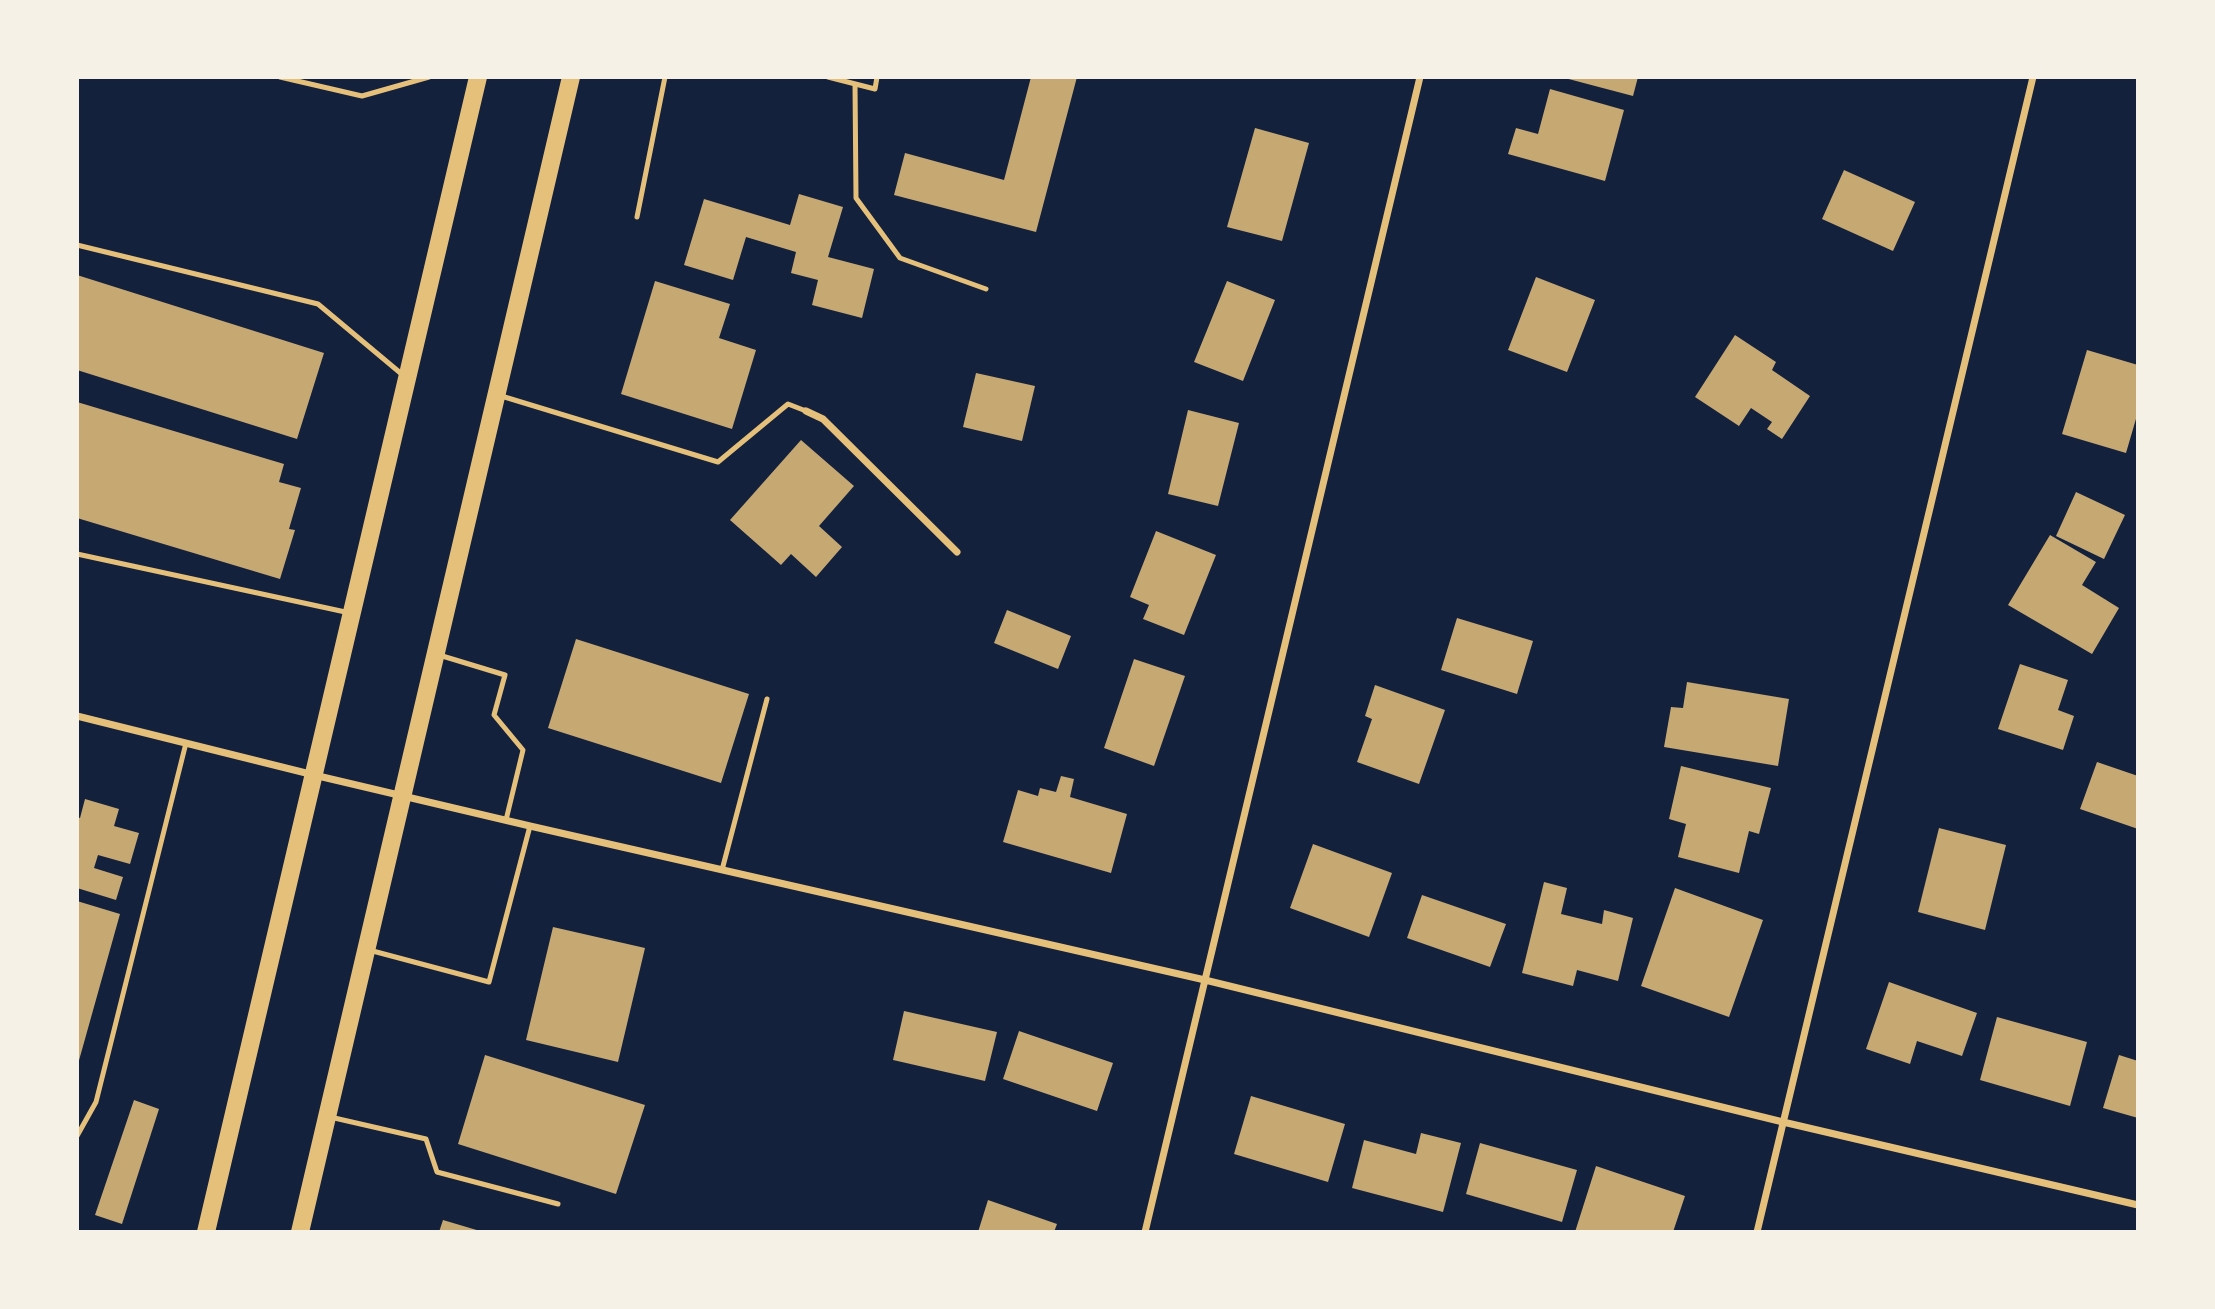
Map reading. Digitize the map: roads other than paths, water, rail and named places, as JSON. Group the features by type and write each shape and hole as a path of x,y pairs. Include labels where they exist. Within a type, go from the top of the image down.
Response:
{"main road":[{"path":"206,1232 478,77"},
{"path":"300,1232 571,77"}],"street":[{"path":"1145,1232 1420,77"},
{"path":"1757,1232 2033,77"},
{"path":"806,411 823,419 957,552"},
{"path":"77,716 530,826 1205,980 1783,1122 2138,1205"}],"lane":[{"path":"280,77 362,96 429,77"},
{"path":"637,217 665,77"},
{"path":"828,77 874,89 877,77"},
{"path":"855,84 856,198 900,258 986,289"},
{"path":"77,245 318,304 407,378"},
{"path":"496,395 718,462 788,404 806,411"},
{"path":"77,554 353,614"},
{"path":"435,654 505,675 494,715 523,750 506,820"},
{"path":"722,870 768,699"},
{"path":"77,1136 96,1102 186,743"},
{"path":"366,950 489,982 530,826"},
{"path":"327,1116 426,1139 437,1172 558,1204"}]}
